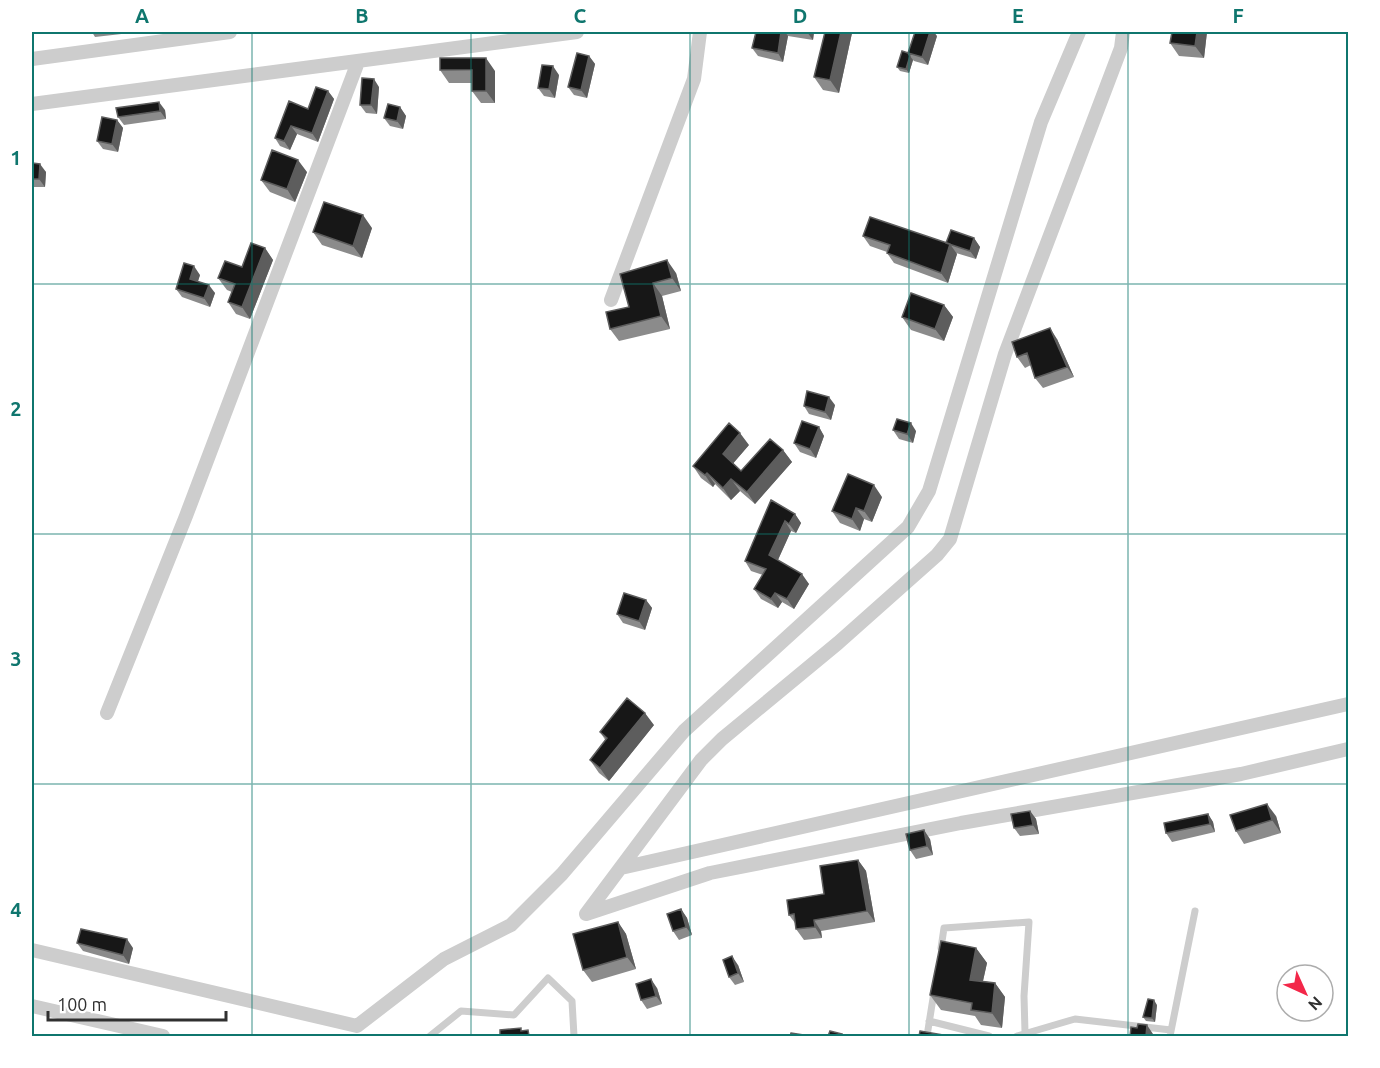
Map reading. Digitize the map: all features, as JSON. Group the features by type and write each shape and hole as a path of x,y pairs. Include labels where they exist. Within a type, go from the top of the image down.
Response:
{"street":[{"path":"32,58 230,32"},
{"path":"32,104 577,32"},
{"path":"611,300 694,79 700,32"},
{"path":"32,950 357,1026 444,959 511,925 562,874 684,731 908,527 928,491 1041,123 1079,32"},
{"path":"1123,32 1121,48 1005,354 950,539 937,555 838,643 722,739 701,760 586,915 710,873 961,823 1241,774 1348,749"},
{"path":"107,713 186,516 358,62"},
{"path":"621,868 1348,704"},
{"path":"32,1006 163,1036"}],"lane":[{"path":"1017,1036 1075,1019 1170,1033 1195,911"},
{"path":"939,963 944,928 1029,922 1024,996 1025,1032"},
{"path":"430,1036 461,1011 514,1015 548,978 572,1001 574,1036"},
{"path":"927,1036 935,986"},
{"path":"929,1021 989,1036"}],"building":[{"path":"756,32 781,32 778,53 752,48"},
{"path":"825,32 841,32 830,80 814,77"},
{"path":"915,32 930,32 922,57 908,53"},
{"path":"1172,32 1197,32 1195,46 1170,43"},
{"path":"902,51 910,56 906,69 897,67"},
{"path":"577,53 589,56 581,90 568,87"},
{"path":"440,58 486,58 486,91 472,91 472,70 440,70"},
{"path":"542,65 553,66 549,89 538,88"},
{"path":"362,78 374,79 371,105 360,105"},
{"path":"316,87 328,91 312,133 291,126 284,141 275,138 289,101 308,109"},
{"path":"159,102 160,111 118,117 116,108"},
{"path":"388,104 400,107 397,121 384,118"},
{"path":"102,117 117,120 112,144 97,141"},
{"path":"272,150 298,160 287,189 261,180"},
{"path":"32,163 40,164 39,179 32,179"},
{"path":"324,202 363,215 353,246 313,232"},
{"path":"870,217 950,244 941,273 887,253 890,245 863,236"},
{"path":"951,230 974,238 970,251 946,243"},
{"path":"251,243 265,248 242,307 228,302 235,284 218,278 225,261 242,267"},
{"path":"667,260 672,278 653,283 661,316 610,329 606,312 629,307 620,274"},
{"path":"184,263 194,266 190,279 209,285 204,298 176,289"},
{"path":"911,293 944,305 935,329 902,317"},
{"path":"1050,328 1067,367 1035,378 1027,353 1017,357 1012,342"},
{"path":"807,391 829,397 825,412 804,406"},
{"path":"897,419 911,423 907,434 893,430"},
{"path":"802,421 819,427 810,449 794,443"},
{"path":"729,423 740,433 723,454 741,471 770,439 783,450 747,492 731,479 723,488 707,473 705,475 693,466"},
{"path":"848,474 874,485 864,511 856,508 852,519 832,511"},
{"path":"771,500 795,514 789,524 785,521 769,555 802,574 787,599 775,593 771,599 754,589 766,569 745,561"},
{"path":"624,593 646,600 639,621 617,614"},
{"path":"627,698 645,713 600,768 590,760 607,738 600,732"},
{"path":"1267,804 1272,820 1236,831 1230,815"},
{"path":"1030,811 1033,825 1014,828 1011,814"},
{"path":"1208,814 1210,824 1166,833 1164,823"},
{"path":"924,830 927,846 910,850 906,834"},
{"path":"858,860 867,911 814,920 815,927 796,929 794,914 789,915 787,900 824,894 820,866"},
{"path":"681,909 686,927 673,931 667,914"},
{"path":"618,922 627,957 583,970 573,934"},
{"path":"81,929 127,939 123,955 77,943"},
{"path":"941,941 976,948 970,980 995,983 992,1013 971,1010 972,1003 930,995"},
{"path":"732,956 738,973 729,977 723,960"},
{"path":"651,979 656,996 641,1000 636,984"},
{"path":"1148,999 1154,1000 1152,1018 1143,1017"},
{"path":"1138,1024 1147,1025 1146,1036 1130,1036 1131,1027 1137,1028"},
{"path":"521,1028 521,1031 528,1030 529,1036 500,1036 500,1030"},
{"path":"830,1031 842,1034 841,1036 828,1036"},
{"path":"920,1031 949,1036 919,1036"},
{"path":"791,1033 810,1036 790,1036"}]}
